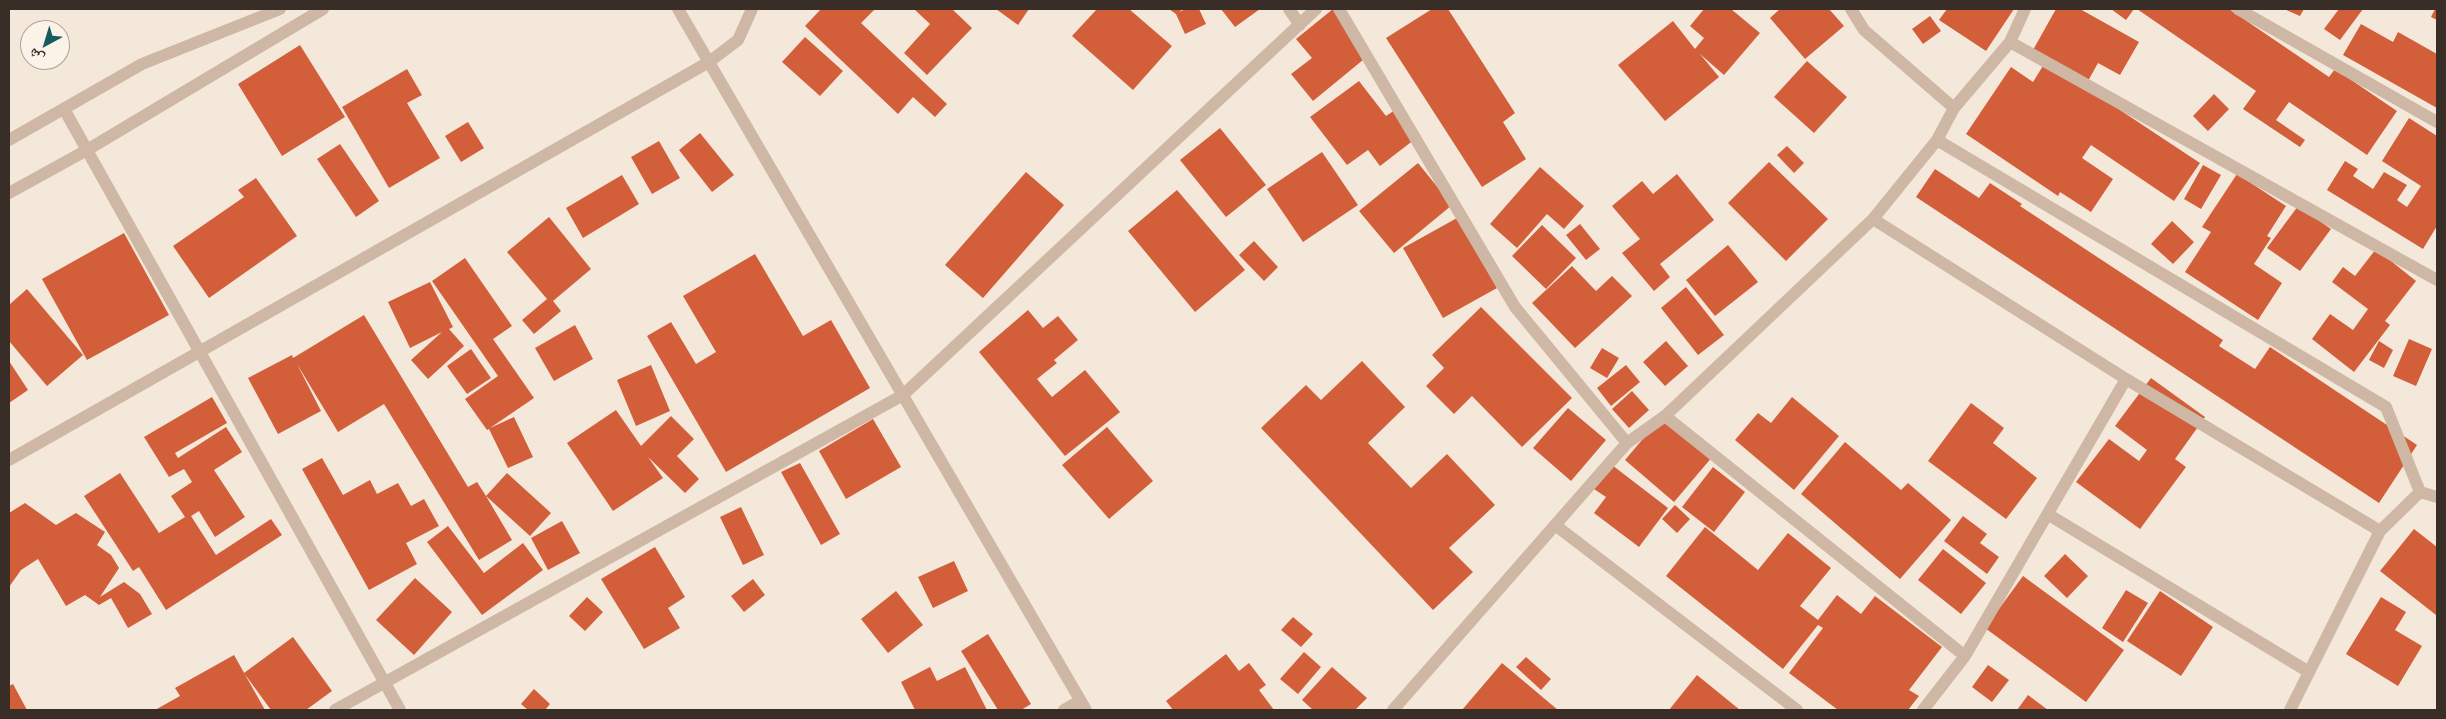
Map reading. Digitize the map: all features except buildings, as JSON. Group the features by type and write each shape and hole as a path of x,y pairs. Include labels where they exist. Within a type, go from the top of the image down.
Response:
{"street":[{"path":"9,140 142,64 280,9"},
{"path":"9,193 87,150 323,9"},
{"path":"678,9 1083,706 1064,710"},
{"path":"9,460 709,62 738,40 752,9"},
{"path":"1289,9 1300,25"},
{"path":"335,710 903,395 1316,9"},
{"path":"1339,9 1515,307 1627,443"},
{"path":"1851,9 1864,30 1954,108"},
{"path":"1393,710 1627,443 1666,416 1873,220 1937,140 1954,108 2010,42 2024,9"},
{"path":"2238,9 2437,122"},
{"path":"2010,42 2437,280"},
{"path":"64,109 400,710"},
{"path":"1937,140 2386,407 2420,492"},
{"path":"1873,220 2126,379 2380,531"},
{"path":"1923,710 1965,656 2049,515 2126,379"},
{"path":"1666,416 1965,656"},
{"path":"2420,492 2437,497"},
{"path":"2290,710 2380,531 2420,492"},
{"path":"2049,515 2309,672"},
{"path":"1555,525 1797,710"}]}
